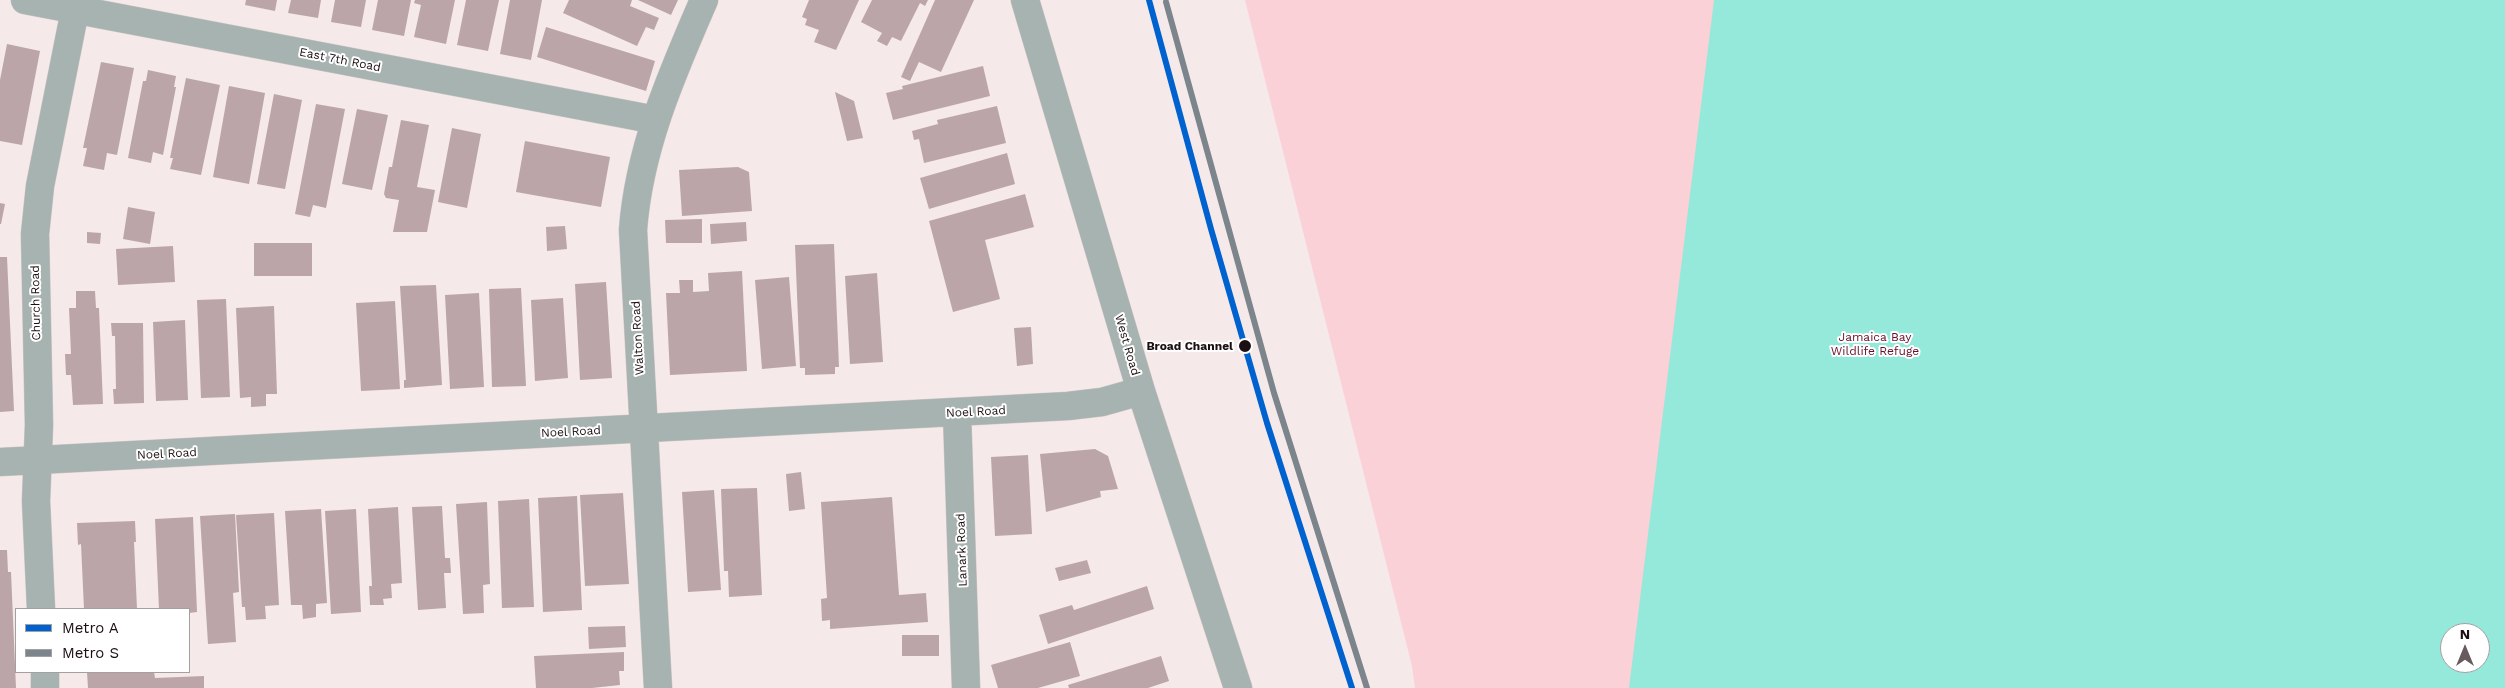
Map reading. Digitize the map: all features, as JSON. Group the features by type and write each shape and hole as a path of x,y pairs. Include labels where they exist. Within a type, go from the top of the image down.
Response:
{"street":[{"name":"East 7th Road","path":"25,0 76,5 656,120"},
{"name":"Walton Road","path":"658,688 633,230 637,191 656,120 704,0"},
{"name":"West Road","path":"1025,0 1141,391 1238,688"},
{"name":"Church Road","path":"41,608 36,500 38,461 36,212 76,5"},
{"name":"Noel Road","path":"0,462 957,413 1085,404 1141,391"},
{"name":"Lanark Road","path":"957,413 966,688"},
{"path":"44,673 45,688"}],"green space":[{"name":"Jamaica Bay Wildlife Refuge","path":"1245,0 2505,0 2505,688 1415,688 1412,666"}],"shaded area":[{"name":"Jamaica Bay Wildlife Refuge","path":"1714,0 2505,0 2505,688 1629,688"}],"building":[{"path":"246,0 277,0 275,11 245,5"},
{"path":"291,0 321,0 318,18 288,13"},
{"path":"335,0 366,0 361,27 331,22"},
{"path":"378,0 411,0 404,36 372,30"},
{"path":"415,0 455,0 446,44 414,37 421,5 414,3"},
{"path":"466,0 499,0 488,51 457,45"},
{"path":"510,0 542,0 531,60 500,54"},
{"path":"569,0 632,0 630,6 659,18 654,30 646,27 637,46 563,13"},
{"path":"638,0 678,0 671,15"},
{"path":"809,0 859,0 836,50 814,42 819,30 805,25 807,19 802,17"},
{"path":"872,0 928,0 925,6 920,3 901,41 892,37 887,46 877,41 882,33 861,22"},
{"path":"935,0 974,0 941,72 919,62 910,81 901,77"},
{"path":"546,27 655,61 646,91 537,57"},
{"path":"7,44 40,51 22,145 0,141 0,80"},
{"path":"101,62 134,68 117,155 107,153 104,170 83,166 87,148 83,148"},
{"path":"983,66 990,96 893,120 886,93 903,89 902,86"},
{"path":"148,70 176,76 174,87 176,87 163,155 153,152 151,163 128,158 143,81 146,81"},
{"path":"186,78 220,85 201,175 170,169 173,158 170,158"},
{"path":"229,86 265,93 249,184 213,177"},
{"path":"835,92 854,101 863,138 847,141"},
{"path":"274,94 302,100 285,189 257,184"},
{"path":"316,104 345,109 326,208 313,205 310,217 295,214"},
{"path":"997,106 1006,143 924,163 919,139 914,140 912,131 938,124 937,120"},
{"path":"357,109 388,115 372,190 342,184"},
{"path":"401,120 429,125 417,187 435,190 427,232 393,232 399,200 386,198 384,194 389,167 392,167"},
{"path":"452,128 481,134 467,208 438,202"},
{"path":"525,141 610,157 601,207 516,192"},
{"path":"1007,153 1015,184 929,209 920,178"},
{"path":"738,167 749,172 752,211 682,216 679,170"},
{"path":"1025,194 1034,227 985,240 1000,299 953,312 929,221"},
{"path":"0,203 5,204 1,224 0,224"},
{"path":"128,207 155,212 150,244 123,239"},
{"path":"702,219 702,243 666,243 665,220"},
{"path":"746,222 747,241 711,244 710,224"},
{"path":"565,226 567,249 547,251 546,227"},
{"path":"87,232 101,233 100,244 87,243"},
{"path":"254,243 312,243 312,276 254,276"},
{"path":"834,244 839,367 835,367 835,374 805,375 805,368 800,368 795,245"},
{"path":"173,246 175,282 118,285 116,249"},
{"path":"0,257 7,257 14,411 0,412"},
{"path":"742,271 747,371 670,375 666,293 680,293 679,280 693,280 693,292 709,291 708,273"},
{"path":"877,273 883,362 850,364 845,276"},
{"path":"789,277 796,366 762,369 755,280"},
{"path":"606,282 612,378 580,380 575,284"},
{"path":"436,285 442,385 404,388 404,380 406,380 400,286"},
{"path":"521,288 526,386 492,387 489,289"},
{"path":"76,291 95,291 96,308 99,308 103,404 73,405 71,375 66,375 65,354 71,354 69,308 76,308"},
{"path":"479,293 484,387 450,389 445,295"},
{"path":"563,298 568,378 535,381 531,300"},
{"path":"226,299 230,397 201,398 197,300"},
{"path":"395,301 400,389 361,391 356,303"},
{"path":"274,306 277,394 266,394 266,406 251,407 251,397 240,398 236,308"},
{"path":"185,320 188,400 156,401 153,322"},
{"path":"111,323 143,323 144,403 114,404 113,389 116,389 115,336 112,336"},
{"path":"1031,327 1033,364 1017,366 1014,328"},
{"path":"1095,449 1108,456 1118,489 1100,491 1101,497 1046,512 1040,454"},
{"path":"1028,455 1032,534 995,536 991,457"},
{"path":"801,472 805,509 789,511 786,474"},
{"path":"757,488 762,595 729,597 728,571 724,571 721,489"},
{"path":"714,490 721,590 688,592 682,492"},
{"path":"623,493 629,584 585,586 580,495"},
{"path":"577,496 582,610 543,612 538,498"},
{"path":"892,497 899,595 926,593 928,622 830,629 830,620 822,621 821,599 827,598 821,502"},
{"path":"529,499 534,607 502,608 498,501"},
{"path":"487,502 490,584 483,585 484,613 463,614 456,504"},
{"path":"442,506 445,558 450,558 451,573 444,573 446,608 418,610 412,507"},
{"path":"398,507 402,583 391,584 392,598 383,599 384,605 370,605 369,586 372,586 368,509"},
{"path":"321,509 327,603 316,604 316,617 303,619 302,605 291,605 285,511"},
{"path":"356,509 361,612 331,614 325,511"},
{"path":"274,513 279,605 265,606 266,619 246,620 245,607 242,607 236,515"},
{"path":"235,514 239,592 233,593 236,642 208,644 200,516"},
{"path":"193,517 197,612 190,613 190,608 159,608 155,519"},
{"path":"135,521 137,608 84,608 81,544 78,545 77,523"},
{"path":"0,550 7,550 8,572 11,572 16,688 0,688"},
{"path":"1087,560 1091,573 1059,581 1055,568"},
{"path":"1147,586 1154,609 1048,644 1039,615 1072,605 1074,610"},
{"path":"625,626 626,647 589,649 588,627"},
{"path":"902,635 939,635 939,656 902,656"},
{"path":"1070,642 1080,676 1038,688 998,688 991,665"},
{"path":"624,652 624,671 619,671 620,685 592,688 536,688 534,656"},
{"path":"1161,656 1169,681 1148,688 1069,688 1068,685"},
{"path":"87,673 154,673 155,678 204,676 204,688 88,688"}],"metro line":[{"name":"A","path":"1149,0 1211,229 1267,423 1352,688"},
{"name":"S","path":"1166,2 1274,393 1367,688"}],"place":[{"name":"Broad Channel","path":"1245,346"}]}
